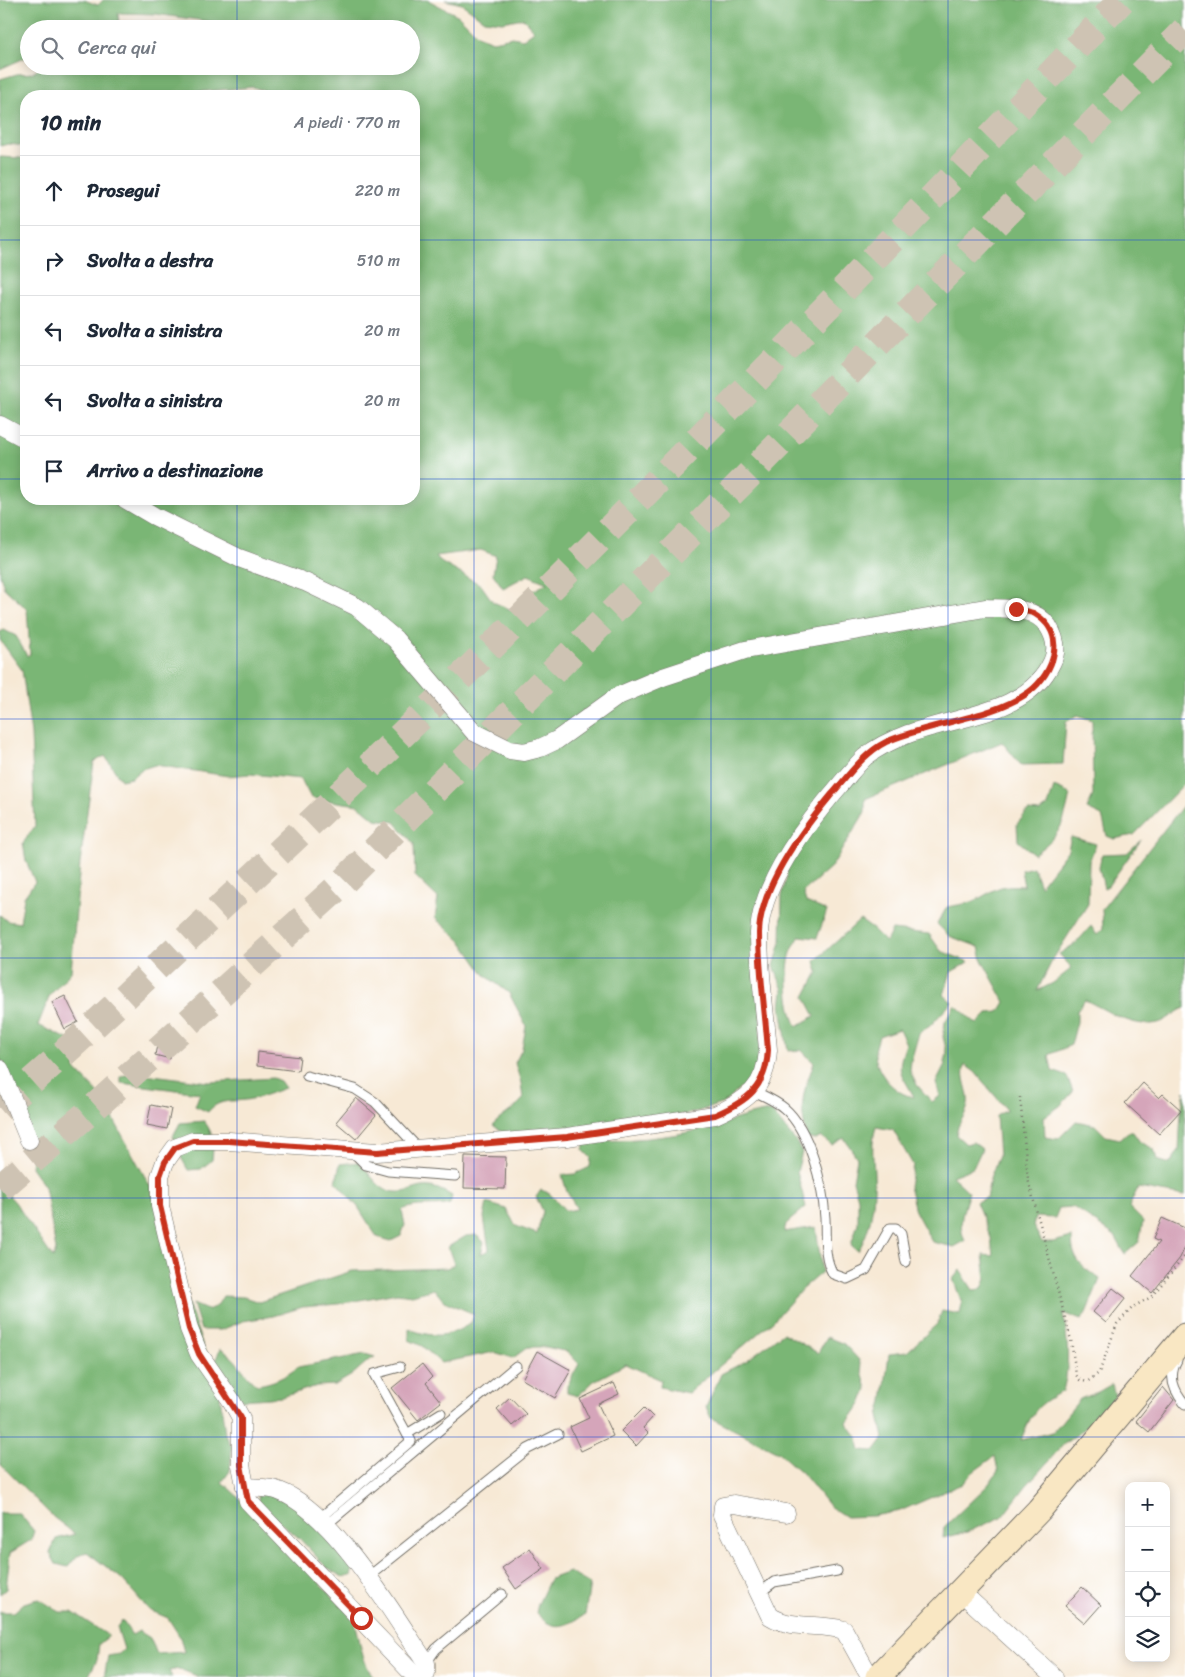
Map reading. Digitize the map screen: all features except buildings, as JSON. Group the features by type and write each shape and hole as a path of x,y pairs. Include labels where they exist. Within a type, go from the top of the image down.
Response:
{"main road":[{"path":"878,1677 1039,1510 1185,1336"}],"street":[{"path":"0,425 20,436"},
{"path":"135,505 238,558 305,582 357,607 395,639 474,732 510,750 524,752 540,748 557,740 618,696 663,677 745,650 985,608 1016,609 1034,614 1047,625 1055,638 1055,656 1045,677 1029,692 1009,703 885,743 863,758 813,816 776,874 759,931 768,1050 767,1068 754,1091 738,1105 715,1115 567,1137 377,1152 229,1141 193,1141 175,1148 165,1162 160,1176 160,1206 189,1329 199,1354 241,1418 241,1465 248,1501 422,1672"},
{"path":"0,1069 29,1140"},
{"path":"245,1486 278,1490 298,1500 323,1521 368,1577 422,1672"},
{"path":"786,1513 734,1504 723,1506 722,1515 770,1616 788,1624 831,1626 844,1630 870,1677"},
{"path":"961,1592 982,1609 1054,1677"},
{"path":"940,1614 965,1608 982,1609"}],"lane":[{"path":"307,1076 356,1089 375,1102 419,1149"},
{"path":"754,1091 784,1108 794,1119 810,1150 820,1182 825,1216 825,1251 833,1274 847,1280 866,1270 890,1228 896,1228 901,1234 906,1262"},
{"path":"351,1151 366,1165 388,1170 455,1176"},
{"path":"1185,1347 1174,1366 1172,1378 1174,1391 1185,1404"},
{"path":"323,1521 516,1366"},
{"path":"323,1521 411,1441 374,1374 400,1368"},
{"path":"407,1434 441,1413"},
{"path":"368,1577 528,1449 558,1434"},
{"path":"758,1594 774,1582 837,1571"},
{"path":"422,1672 436,1650 502,1594"}],"path":[{"path":"1020,1098 1028,1179 1071,1340 1076,1375 1080,1380 1087,1382 1098,1373 1117,1324 1133,1307 1151,1297 1185,1256"}],"green space":[{"path":"0,0 84,0 98,5 103,0 428,0 459,16 479,36 493,41 512,37 523,39 534,31 523,18 502,22 484,20 462,4 445,0 1185,0 1185,783 1134,835 1114,839 1107,836 1102,816 1087,809 1093,795 1092,720 1077,715 1066,722 1063,764 1021,765 1002,742 865,799 865,812 832,866 803,892 806,902 827,911 817,938 800,936 789,960 788,980 791,1011 797,1026 815,1016 805,997 818,972 815,961 860,920 886,942 892,930 929,934 941,951 969,962 951,972 944,995 952,1002 930,1026 919,1033 911,1061 910,1071 917,1085 932,1102 940,1096 936,1083 944,1067 947,1053 943,1037 945,1022 955,1005 977,1024 988,1013 999,1012 1005,1002 982,960 979,947 949,936 937,924 947,907 975,901 995,889 1009,886 1024,886 1021,870 1033,867 1040,886 1068,850 1071,837 1096,844 1089,862 1088,904 1053,959 1037,991 1053,983 1072,968 1059,954 1076,943 1091,926 1097,935 1103,929 1102,909 1185,803 1185,1008 1161,1022 1148,1024 1120,1018 1085,1000 1077,1010 1077,1022 1071,1045 1049,1055 1052,1071 1067,1076 1073,1092 1060,1106 1044,1117 1045,1137 1058,1139 1076,1121 1095,1125 1106,1136 1120,1139 1128,1132 1133,1132 1140,1142 1154,1149 1157,1160 1170,1164 1179,1150 1181,1112 1185,1091 1185,1196 1138,1188 1129,1207 1143,1221 1139,1242 1125,1254 1115,1236 1073,1207 1059,1208 1055,1218 1035,1217 1033,1226 1042,1242 1053,1242 1072,1237 1076,1258 1083,1267 1100,1279 1086,1313 1081,1320 1063,1313 1068,1352 1067,1372 1063,1391 1036,1410 1028,1422 1021,1440 1053,1432 1080,1399 1112,1384 1115,1396 1087,1427 1064,1444 1026,1486 1002,1517 967,1532 943,1538 944,1527 988,1485 998,1471 995,1456 973,1472 962,1484 900,1511 873,1516 846,1517 829,1506 805,1476 778,1452 711,1418 706,1407 721,1374 746,1361 783,1333 818,1353 827,1337 844,1344 859,1360 867,1389 862,1402 847,1423 858,1438 861,1450 874,1451 884,1438 879,1416 883,1401 889,1354 907,1352 937,1324 942,1311 960,1314 962,1303 953,1279 960,1270 973,1290 982,1289 986,1279 983,1255 993,1256 991,1238 976,1202 986,1198 991,1175 999,1156 996,1116 1007,1110 975,1072 965,1065 964,1075 968,1105 956,1135 966,1144 973,1142 982,1149 973,1168 952,1176 969,1192 961,1223 965,1241 954,1247 932,1242 915,1211 909,1186 913,1165 893,1130 876,1127 873,1144 874,1183 872,1214 867,1233 858,1251 851,1245 858,1223 858,1198 853,1181 857,1158 844,1138 832,1145 821,1137 816,1140 807,1138 803,1116 803,1100 814,1063 801,1050 788,1051 781,1007 783,990 774,966 781,942 782,896 788,870 763,894 760,1060 749,1081 724,1103 693,1113 589,1129 504,1134 493,1125 523,1099 521,1083 515,1063 522,1049 526,1026 509,993 485,975 462,942 435,918 438,898 415,876 414,844 395,822 375,819 358,805 311,798 301,779 250,774 228,776 155,765 142,769 131,778 121,780 105,756 94,762 80,863 71,972 50,995 38,1025 74,1042 82,1055 74,1068 101,1096 151,1188 164,1234 220,1395 225,1434 232,1447 230,1471 222,1482 246,1504 354,1619 363,1657 374,1677 200,1677 179,1669 169,1671 172,1677 104,1677 108,1656 119,1654 124,1649 117,1627 122,1620 132,1635 139,1631 150,1638 157,1654 184,1652 180,1637 168,1618 149,1610 122,1579 87,1552 78,1555 68,1567 56,1564 50,1553 56,1539 75,1534 53,1517 0,1464 0,1186 15,1202 53,1258 56,1250 45,1187 31,1167 33,1151 0,1058 0,915 7,921 20,923 24,897 35,882 26,861 23,843 35,826 31,734 22,670 0,640 0,632 4,630 16,636 27,656 30,654 27,609 4,588 0,574 0,157 20,158 20,505 420,505 420,90 262,90 253,87 219,90 20,90 20,145 8,144 0,146 0,79 20,74 420,75 420,20 199,20 155,14 118,13 119,20 20,20 20,60 0,69","holes":["481,550 496,556 493,574 503,588 528,575 547,583 522,597 512,610 493,602 481,585 442,563 436,556","899,1029 906,1044 900,1067 903,1077 914,1097 894,1088 888,1082 879,1069 875,1053 879,1036"]},
{"path":"1054,787 1070,794 1066,814 1055,835 1034,854 1018,841 1017,824 1028,811 1040,812 1048,806"},
{"path":"1141,840 1108,886 1104,888 1099,867 1102,854 1127,853"},
{"path":"136,1073 209,1082 273,1078 280,1081 285,1088 255,1098 222,1102 208,1112 195,1106 200,1093 121,1083 121,1076"},
{"path":"771,1111 802,1152 797,1172 806,1207 786,1224 784,1232 816,1227 822,1272 802,1289 774,1320 688,1393 660,1387 661,1380 626,1364 594,1381 578,1396 567,1393 567,1386 579,1364 568,1352 546,1347 528,1347 513,1358 494,1352 441,1363 422,1346 409,1340 409,1329 426,1334 448,1334 471,1323 474,1314 444,1301 434,1289 412,1295 397,1293 338,1304 303,1307 273,1316 243,1321 221,1330 201,1330 193,1304 207,1310 217,1306 223,1296 244,1297 259,1302 352,1271 447,1268 454,1264 448,1247 466,1236 476,1235 484,1242 481,1254 489,1250 484,1217 487,1203 506,1209 516,1226 537,1234 543,1211 536,1197 541,1190 549,1193 566,1211 577,1209 567,1192 562,1175 575,1174 590,1167 591,1158 583,1150 585,1141 630,1140 674,1135"},
{"path":"204,1121 210,1130 212,1139 212,1160 201,1169 188,1170 177,1150 173,1136 180,1123"},
{"path":"358,1162 380,1186 389,1191 398,1192 432,1187 452,1196 450,1204 402,1210 405,1225 401,1236 391,1241 377,1237 358,1207 336,1182 340,1164"},
{"path":"220,1349 231,1356 257,1385 279,1379 298,1367 365,1354 375,1357 352,1375 335,1385 317,1386 282,1397 242,1400 214,1364"},
{"path":"259,1490 302,1508 353,1569 351,1576 343,1577 328,1569 299,1538 262,1508 258,1500"},
{"path":"0,1513 19,1513 34,1531 31,1540 10,1553 6,1589 0,1594"},
{"path":"569,1572 590,1584 585,1615 560,1626 548,1623 536,1613 538,1604 550,1579"},
{"path":"39,1599 60,1612 72,1612 109,1636 99,1644 97,1660 88,1677 0,1677 0,1612 14,1612 24,1603"}],"tunnel":[{"path":"0,1109 222,906 453,685 790,345 1122,0"},
{"path":"0,1188 95,1107 337,888 752,472 1185,30"}],"route":[{"path":"361,1618 248,1501 241,1465 241,1418 231,1400 199,1354 189,1329 176,1266 160,1206 160,1176 165,1162 175,1148 193,1141 229,1141 377,1152 567,1137 715,1115 738,1105 754,1091 767,1068 768,1050 759,931 776,874 813,816 863,758 885,743 910,733 1009,703 1029,692 1045,677 1055,656 1055,638 1047,625 1034,614 1016,609"}]}
